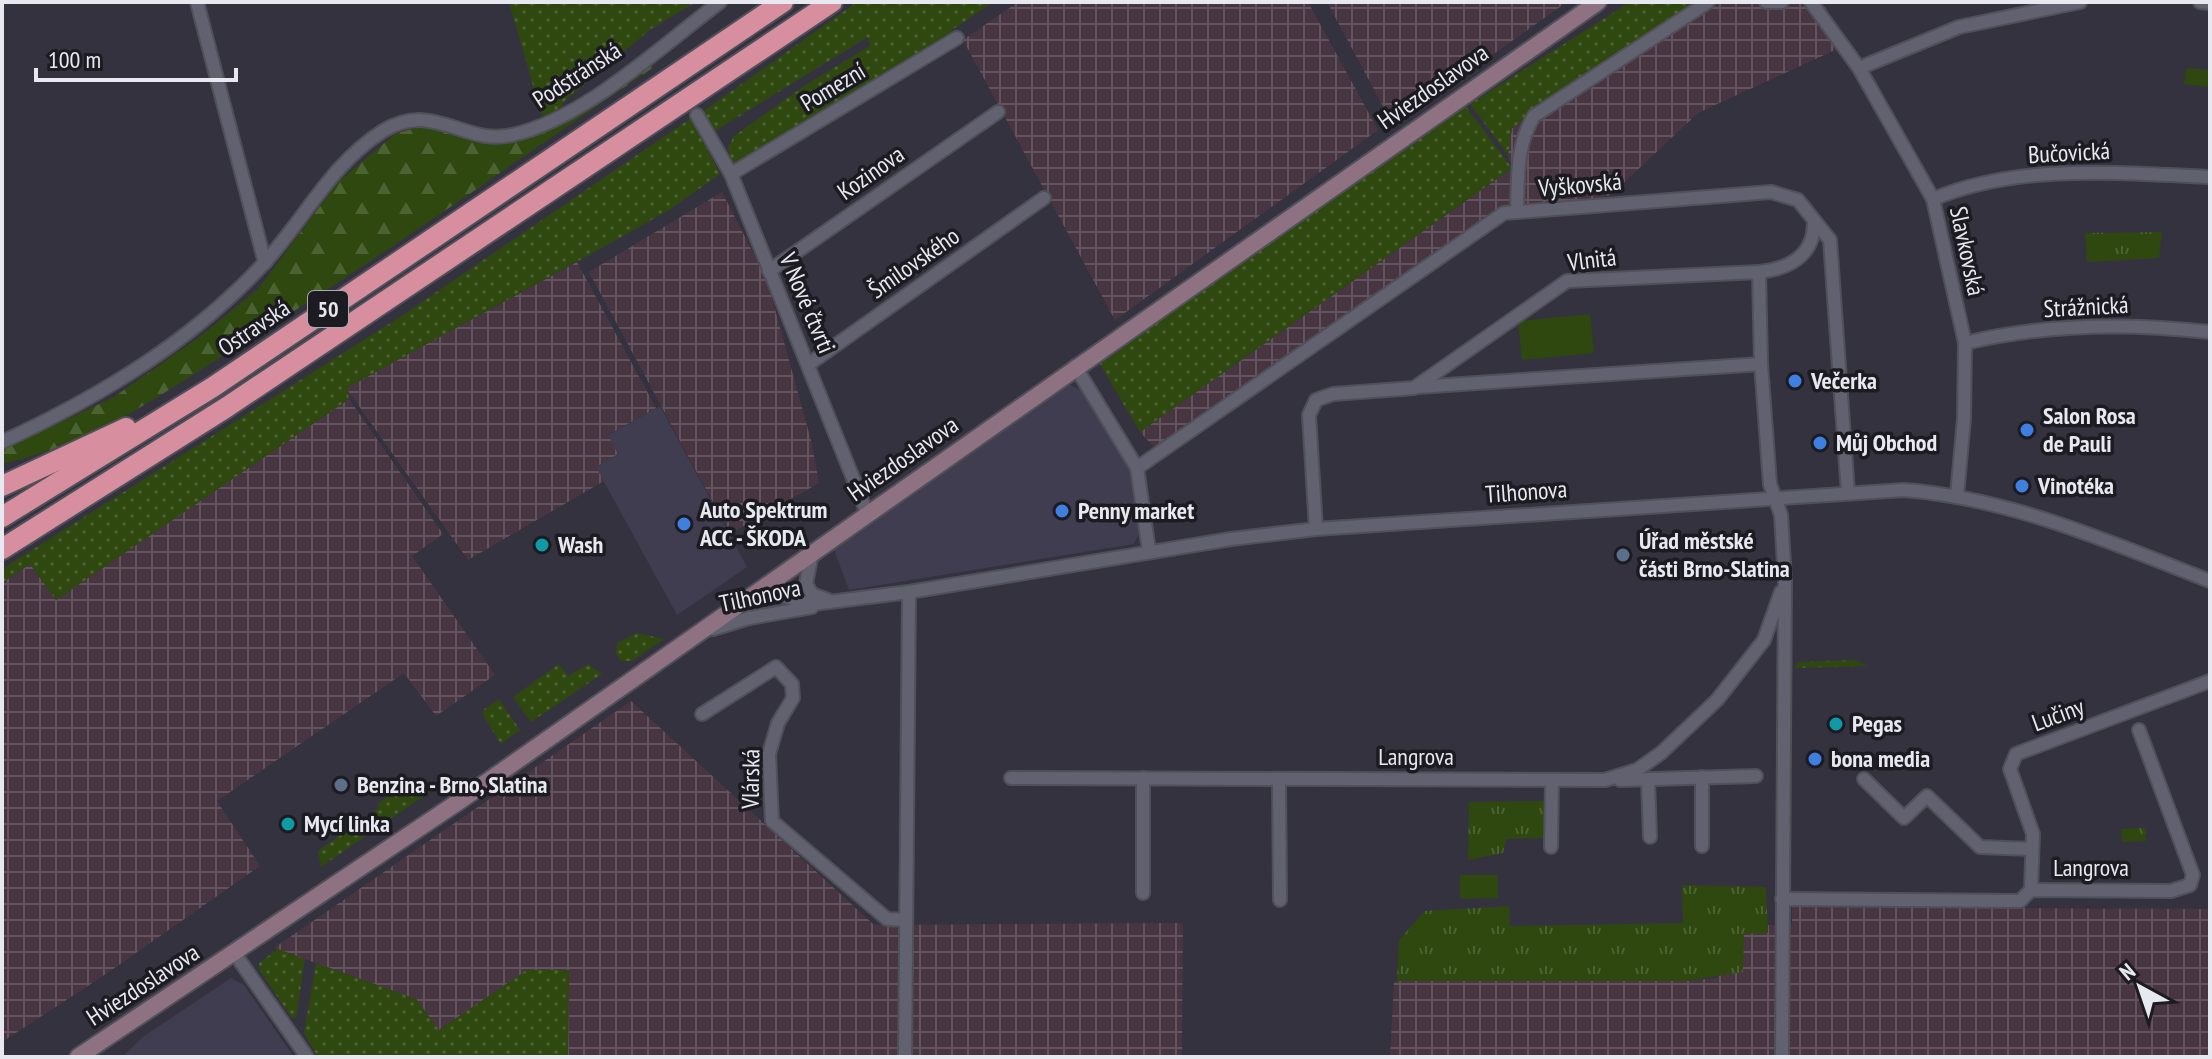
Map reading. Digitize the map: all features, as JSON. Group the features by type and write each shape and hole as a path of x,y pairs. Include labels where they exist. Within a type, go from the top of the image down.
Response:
{"highway":[{"name":"Ostravská","path":"2,517 213,387 783,2"},
{"name":"50","path":"2,549 227,407 832,2"},
{"name":"50","path":"2,486 213,387"}],"main road":[{"name":"Hviezdoslavova","path":"78,1057 235,954 695,635 1598,2"}],"street":[{"path":"197,2 265,263"},
{"name":"Podstránská","path":"2,442 108,389 197,326 265,263 330,178 384,131 406,121 425,118 488,136 508,136 535,128 588,100 657,57 720,2"},
{"path":"1517,212 1518,161 1525,131 1534,116 1708,2"},
{"path":"1766,2 1782,2"},
{"name":"Slavkovská","path":"1811,2 1859,68 1933,199 1965,343 1964,419 1957,495"},
{"path":"1859,68 1959,27 2080,2"},
{"path":"2200,2 2210,3"},
{"name":"Pomezní","path":"731,174 957,38"},
{"name":"Kozinova","path":"769,271 998,112"},
{"name":"V Nové čtvrti","path":"697,115 731,174 867,513"},
{"name":"Bučovická","path":"1933,199 1958,189 2008,178 2114,172 2210,177"},
{"name":"Vyškovská","path":"1137,468 1504,213 1771,192 1798,200 1830,240 1848,493"},
{"name":"Šmilovského","path":"809,364 1044,198"},
{"name":"Vlnitá","path":"1414,388 1567,281 1759,272 1788,266 1810,247 1814,223"},
{"path":"1759,272 1761,364 1770,484 1777,498"},
{"name":"Strážnická","path":"1965,343 2012,333 2128,325 2210,332"},
{"path":"1316,529 1309,415 1316,400 1333,394 1761,364"},
{"path":"1075,366 1137,468 1149,551"},
{"name":"Tilhonova","path":"695,635 749,618 835,601 909,592 1149,551 1316,529 1904,490 1957,495 2033,516 2210,581"},
{"name":"Langrova","path":"1777,498 1785,580 1782,1057"},
{"name":"Tilhonova","path":"812,553 806,584 816,597 835,601"},
{"name":"Langrova","path":"1605,780 1637,770 1661,753 1717,700 1764,640 1785,580"},
{"name":"Tilhonova","path":"768,584 797,602 835,601"},
{"path":"905,1057 909,592"},
{"name":"Vlárská","path":"702,714 776,667 792,684 793,698 778,723 769,754 772,821 887,919 906,920"},
{"name":"Lučiny","path":"2031,890 2033,834 2010,769 2016,754 2210,681"},
{"name":"Langrova","path":"1782,899 2020,901 2031,890 2171,891 2190,885 2193,875 2139,730"},
{"path":"1661,753 1673,779"},
{"name":"Langrova","path":"1011,778 1648,780 1756,776"},
{"path":"1702,777 1702,846"},
{"path":"1143,778 1143,893"},
{"path":"1279,779 1280,900"},
{"path":"1864,779 1904,818 1927,796 1980,847 2032,849"},
{"path":"1551,847 1552,780"},
{"path":"1648,780 1650,837"},
{"name":"Hviezdoslavova","path":"235,954 307,1057"}],"shaded area":[{"path":"1018,2 1308,2 1378,130 1115,320 963,40"},
{"path":"1327,2 1567,2 1393,125"},
{"path":"1703,2 1822,2 1848,44 1698,113 1611,195 1499,222 1163,457 1140,432 1511,169 1508,155 1512,128"},
{"path":"722,192 767,280 812,444 819,483 730,534 589,272"},
{"path":"577,262 656,408 608,435 618,454 596,467 604,481 468,560 346,388"},
{"path":"1068,384 1081,390 1130,469 1139,533 1134,544 849,590 833,547"},
{"path":"349,399 443,534 412,556 495,675 436,716 404,673 217,801 260,866 106,974 2,1042 2,583 30,564 56,600"},
{"path":"660,406 747,567 677,615 596,467 618,454 607,436"},
{"path":"631,701 874,925 1183,923 1182,1057 568,1057 569,970 527,970 439,1030 416,999 274,948"},
{"path":"1792,907 2210,909 2210,1057 1390,1057 1394,981 1686,981 1717,978 1744,933 1768,933 1768,925 1792,925"},
{"path":"231,978 244,985 294,1057 122,1057 144,1036"}],"green space":[{"path":"509,2 696,2 651,29 562,103 563,107 542,117"},
{"path":"857,2 993,2 952,30 954,35 732,167 728,147 734,136 807,84 870,46 868,37 715,131 702,112"},
{"path":"1630,2 1703,2 1512,128 1508,155 1470,104"},
{"path":"649,64 654,67 448,208 182,382 126,415 67,444 2,464 2,450 114,397 202,335 259,288 338,182 395,134 428,124 487,142 535,134 597,102"},
{"path":"2186,68 2210,70 2210,87 2184,84"},
{"path":"1464,104 1512,168 1140,432 1100,364"},
{"path":"691,118 720,174 669,210 347,388 349,399 56,600 30,564 2,583 2,569 400,317"},
{"path":"2162,232 2159,258 2087,262 2085,233"},
{"path":"1590,314 1594,353 1522,360 1518,321"},
{"path":"637,633 664,639 632,661 621,661 616,653 617,643"},
{"path":"1855,660 1868,666 1794,668 1799,662"},
{"path":"559,664 568,676 588,664 602,674 531,722 513,697"},
{"path":"499,699 520,730 501,744 483,715 484,709"},
{"path":"410,781 426,784 431,791 321,867 318,851 379,808 377,804"},
{"path":"1546,801 1546,838 1506,839 1503,853 1468,860 1469,802"},
{"path":"2145,828 2146,841 2122,842 2121,829"},
{"path":"1460,875 1498,875 1498,898 1460,899"},
{"path":"1682,885 1766,887 1768,933 1744,934 1743,972 1686,981 1397,981 1399,940 1425,911 1509,906 1510,926 1683,923"},
{"path":"278,949 305,959 296,1018 291,1017 260,971 259,963"},
{"path":"316,963 416,999 439,1030 527,970 569,970 568,1057 318,1057 304,1033"}],"place":[{"name":"Večerka","path":"1795,381"},
{"name":"Salon Rosa de Pauli","path":"2027,430"},
{"name":"Můj Obchod","path":"1820,443"},
{"name":"Vinotéka","path":"2022,486"},
{"name":"Penny market","path":"1062,511"},
{"name":"Auto Spektrum ACC - ŠKODA","path":"684,524"},
{"name":"Wash","path":"542,545"},
{"name":"Úřad městské části Brno-Slatina","path":"1623,555"},
{"name":"Pegas","path":"1836,724"},
{"name":"bona media","path":"1815,759"},
{"name":"Benzina - Brno, Slatina","path":"341,785"},
{"name":"Mycí linka","path":"288,824"}]}
